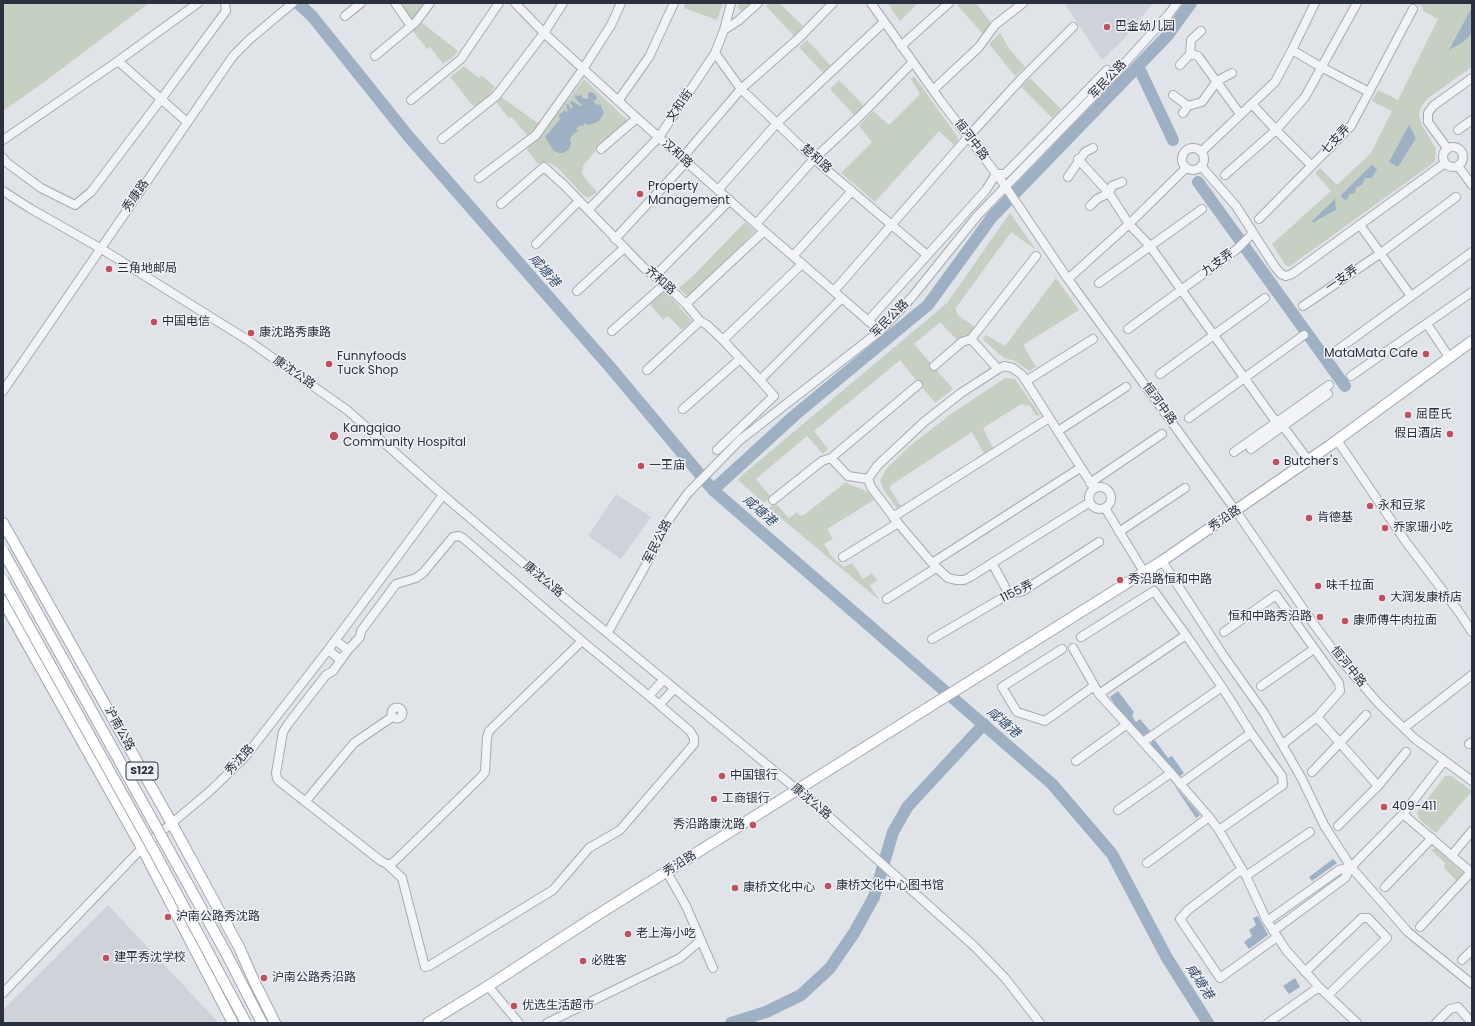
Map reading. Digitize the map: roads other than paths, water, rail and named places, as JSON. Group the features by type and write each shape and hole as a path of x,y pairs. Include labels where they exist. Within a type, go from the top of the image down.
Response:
{"main road":[{"name":"秀沿路","path":"428,1023 1162,561 1337,440 1472,341"},
{"name":"沪南公路","path":"3,523 171,822 239,947 254,982 275,1023"},
{"path":"3,551 225,951 262,1023"},
{"path":"3,580 154,851 246,1023"},
{"path":"3,601 142,848 233,1023"}],"street":[{"path":"3,140 118,61 198,3"},
{"path":"3,158 6,162 40,188 75,205 91,192 161,100 226,11 225,3"},
{"name":"秀康路","path":"3,391 233,56 250,38 293,3"},
{"path":"345,16 362,3"},
{"path":"395,3 411,26"},
{"path":"375,56 416,22 430,3"},
{"path":"411,100 461,59 499,3"},
{"name":"汉和路","path":"514,3 544,33 618,101 792,256 880,331"},
{"path":"442,139 496,96 544,33 563,3"},
{"path":"479,178 536,135 583,69 611,25 621,3"},
{"path":"618,101 650,57 674,3"},
{"name":"文和街","path":"588,210 659,137 715,53 724,30 731,3"},
{"path":"724,30 738,21 758,3"},
{"path":"615,239 684,160 741,89 800,37 833,3"},
{"name":"恒河中路","path":"871,3 933,90 1006,187 1068,279 1236,511 1313,623 1339,658 1379,704 1414,738 1472,780"},
{"path":"901,46 949,3"},
{"path":"933,90 979,47 995,25 1024,3"},
{"name":"军民公路","path":"608,632 642,572 670,518 688,493 745,436 880,331 917,292 978,215 1114,75 1169,14 1177,3"},
{"path":"1201,152 1275,82 1315,3"},
{"path":"1225,175 1276,130 1305,97 1357,3"},
{"name":"七支弄","path":"1259,219 1350,126 1413,9"},
{"path":"718,190 777,123 884,22"},
{"path":"834,291 968,137 1022,78 1073,27"},
{"path":"1180,65 1190,54 1191,40 1201,31"},
{"path":"1292,50 1369,92"},
{"name":"楚和路","path":"715,53 741,89 814,159 927,255"},
{"path":"1190,54 1198,56 1240,114"},
{"path":"118,61 187,122"},
{"path":"756,224 814,159 860,116 913,62"},
{"path":"868,321 986,190 996,174 1004,174 1107,70"},
{"path":"1183,113 1188,106 1202,102 1217,81 1232,73"},
{"path":"1447,148 1428,122 1428,113 1433,106 1472,78"},
{"path":"1173,95 1188,106"},
{"name":"七支弄","path":"1252,104 1311,165"},
{"path":"601,149 637,118"},
{"path":"1458,130 1472,120"},
{"path":"1445,164 1443,156 1447,148 1452,146 1461,150 1463,159 1458,166"},
{"path":"1068,177 1085,152 1093,148"},
{"path":"1196,149 1201,152 1203,161 1201,166 1193,170 1186,168 1182,159 1186,151 1196,149"},
{"path":"1079,159 1109,193 1129,224 1150,246 1245,378 1308,460"},
{"path":"1445,164 1449,166 1458,166"},
{"path":"1201,166 1236,206 1275,267 1281,274 1286,276 1292,274 1445,164"},
{"path":"1458,166 1472,185"},
{"name":"齐和路","path":"501,204 544,167 644,268 686,304 700,321 707,325 723,340 760,380 774,396 717,450"},
{"path":"1068,279 1129,224 1186,168"},
{"path":"1090,206 1097,199 1109,193 1112,186 1122,182"},
{"name":"康沈公路","path":"3,191 31,209 100,248 246,339 348,410 443,495 565,598 608,632 663,680 822,811 974,946 1005,978 1040,1023"},
{"path":"792,256 852,191"},
{"name":"一支弄","path":"1303,306 1381,253 1456,197"},
{"path":"655,276 730,200"},
{"path":"536,244 579,201"},
{"path":"1099,283 1202,209"},
{"path":"1360,225 1411,296"},
{"path":"686,304 764,231"},
{"name":"九支弄","path":"1128,329 1242,244 1253,233"},
{"path":"576,291 624,248"},
{"path":"1336,351 1472,252"},
{"path":"934,366 962,342 971,339 1036,256"},
{"path":"723,340 802,264"},
{"path":"612,331 664,284"},
{"path":"1351,376 1472,292"},
{"path":"760,380 842,298"},
{"path":"1160,374 1266,298"},
{"path":"647,370 700,321"},
{"path":"1427,324 1449,357"},
{"path":"1189,418 1304,335"},
{"path":"1026,381 1093,338"},
{"path":"971,339 998,369"},
{"path":"683,409 740,359"},
{"path":"868,479 876,466 924,422 961,393 1004,366 1013,368 1022,375 1092,486"},
{"path":"773,500 822,461 831,458 918,385"},
{"path":"1251,449 1329,385"},
{"path":"1058,431 1126,387"},
{"path":"1234,452 1328,394"},
{"path":"843,557 1049,418"},
{"path":"1092,486 1102,487 1110,493 1110,503 1105,508 1098,508 1093,506 1090,502 1089,495 1092,486 1162,434"},
{"path":"1337,440 1406,542 1459,612 1472,632"},
{"path":"831,458 848,476 868,479"},
{"path":"886,599 1080,468"},
{"path":"868,479 871,487 896,520 934,566 948,578 964,580 1090,502"},
{"path":"1119,532 1185,488"},
{"name":"秀沈路","path":"3,993 142,848 171,822 209,792 245,757 328,650 443,495"},
{"path":"1105,508 1144,572"},
{"path":"459,536 463,538 582,641 660,704 690,731 694,738 694,744 620,830 590,848 553,890 429,966 425,967 402,878 387,864 381,861 305,802 277,778 276,773 284,732 288,724 326,675 333,671 360,636 361,631 396,584 416,578 453,537 459,536"},
{"name":"1155弄","path":"932,639 1010,594 1023,591 1099,542"},
{"path":"1162,561 1283,744 1324,825 1351,867 1408,932 1472,984"},
{"path":"992,562 1010,594"},
{"path":"1081,638 1154,591 1186,635 1222,687 1251,733 1282,776 1283,785 1219,830"},
{"path":"1224,632 1276,595 1339,683 1340,691 1318,716 1283,744"},
{"path":"1099,694 1186,635"},
{"path":"335,640 348,650"},
{"path":"387,864 391,864 398,858 482,776 485,772 487,737 489,731 582,641"},
{"path":"1073,648 1099,694 1171,773 1219,830 1244,872 1267,921 1286,950 1319,987 1357,1023"},
{"path":"1062,649 1002,687 1017,712 1045,721 1094,686"},
{"path":"1261,686 1314,649"},
{"path":"328,650 341,660"},
{"path":"1404,728 1472,675"},
{"path":"650,696 663,680"},
{"path":"1143,742 1222,687"},
{"path":"660,704 674,688"},
{"path":"1312,772 1366,715"},
{"path":"305,802 354,743 392,716"},
{"path":"1318,716 1378,786"},
{"path":"1076,760 1126,725"},
{"path":"1180,784 1251,733"},
{"path":"1338,826 1378,786 1406,752"},
{"path":"1310,832 1244,872 1188,910 1180,919 1220,978 1345,878 1351,867 1403,814 1444,761"},
{"path":"1118,810 1171,773"},
{"path":"1403,814 1471,872 1420,927"},
{"path":"1147,863 1209,817"},
{"path":"1452,856 1472,831"},
{"path":"1384,887 1432,838"},
{"path":"1267,921 1338,870 1351,867"},
{"path":"666,872 686,906 713,968"},
{"path":"1305,972 1362,918 1368,918 1387,938 1328,994"},
{"path":"547,1023 680,958 700,941"},
{"path":"1462,960 1472,950"},
{"path":"488,986 519,1023"},
{"path":"1268,1023 1319,987"},
{"path":"1436,1023 1450,1009 1458,1008 1472,1023"}],"water":[{"path":"1472,7 1472,33 1463,42 1449,50"},
{"path":"591,92 596,95 597,99 593,101 597,105 600,104 604,113 599,121 588,125 585,123 583,126 580,125 576,129 578,131 573,134 570,139 570,147 567,151 559,153 553,150 545,137 560,119 559,115 565,110 565,112 568,111 566,105 568,104 571,109 573,107 570,102 572,101 580,106 582,105 575,98 575,95 579,96 581,94 582,98 588,99 588,94"},
{"path":"1409,125 1416,138 1398,167 1389,162"},
{"path":"1372,165 1377,169 1372,178 1365,178 1362,185 1356,187 1355,193 1349,194 1348,199 1344,200 1341,195"},
{"path":"1335,199 1336,210 1314,222 1311,222"},
{"path":"1118,691 1134,712 1132,716 1136,722 1140,719 1150,731 1144,735 1141,735 1119,711 1110,697"},
{"path":"1154,739 1168,758 1172,756 1184,773 1180,776 1176,774 1151,745 1152,740"},
{"path":"1174,785 1200,815 1196,818"},
{"path":"1333,859 1337,863 1312,881 1309,877"},
{"path":"1258,916 1268,935 1249,949 1244,942 1252,936 1249,930 1256,925 1253,918"},
{"path":"1295,978 1300,987 1289,994 1283,986"}],"waterway":[{"name":"咸塘港","path":"298,3 312,16 409,137 610,367 713,490 1052,784 1112,854 1167,958 1208,1023"},
{"path":"713,490 795,415 928,305 992,217 1168,35 1191,3"},
{"path":"1138,66 1173,140"},
{"path":"1198,182 1345,386"},
{"path":"731,1023 766,1012 801,995 830,968 854,933 874,897 893,832 908,806 984,724"}],"place":[{"name":"巴金幼儿园","path":"1107,27"},
{"name":"Property Management","path":"640,194"},
{"name":"三角地邮局","path":"109,269"},
{"name":"中国电信","path":"154,322"},
{"name":"康沈路秀康路","path":"251,333"},
{"name":"MataMata Cafe","path":"1426,354"},
{"name":"Funnyfoods Tuck Shop","path":"329,364"},
{"name":"屈臣氏","path":"1408,415"},
{"name":"假日酒店","path":"1450,434"},
{"name":"Kangqiao Community Hospital","path":"334,436"},
{"name":"Butcher's","path":"1276,462"},
{"name":"一王庙","path":"641,466"},
{"name":"永和豆浆","path":"1370,506"},
{"name":"肯德基","path":"1309,518"},
{"name":"乔家珊小吃","path":"1385,528"},
{"name":"秀沿路恒和中路","path":"1120,580"},
{"name":"味千拉面","path":"1318,586"},
{"name":"大润发康桥店","path":"1382,598"},
{"name":"恒和中路秀沿路","path":"1320,617"},
{"name":"康师傅牛肉拉面","path":"1345,621"},
{"name":"中国银行","path":"722,776"},
{"name":"工商银行","path":"714,799"},
{"name":"409-411","path":"1384,807"},
{"name":"秀沿路康沈路","path":"753,825"},
{"name":"康桥文化中心图书馆","path":"828,886"},
{"name":"康桥文化中心","path":"735,888"},
{"name":"沪南公路秀沈路","path":"168,917"},
{"name":"老上海小吃","path":"628,934"},
{"name":"建平秀沈学校","path":"106,958"},
{"name":"必胜客","path":"583,961"},
{"name":"沪南公路秀沿路","path":"264,978"},
{"name":"优选生活超市","path":"514,1006"}]}
